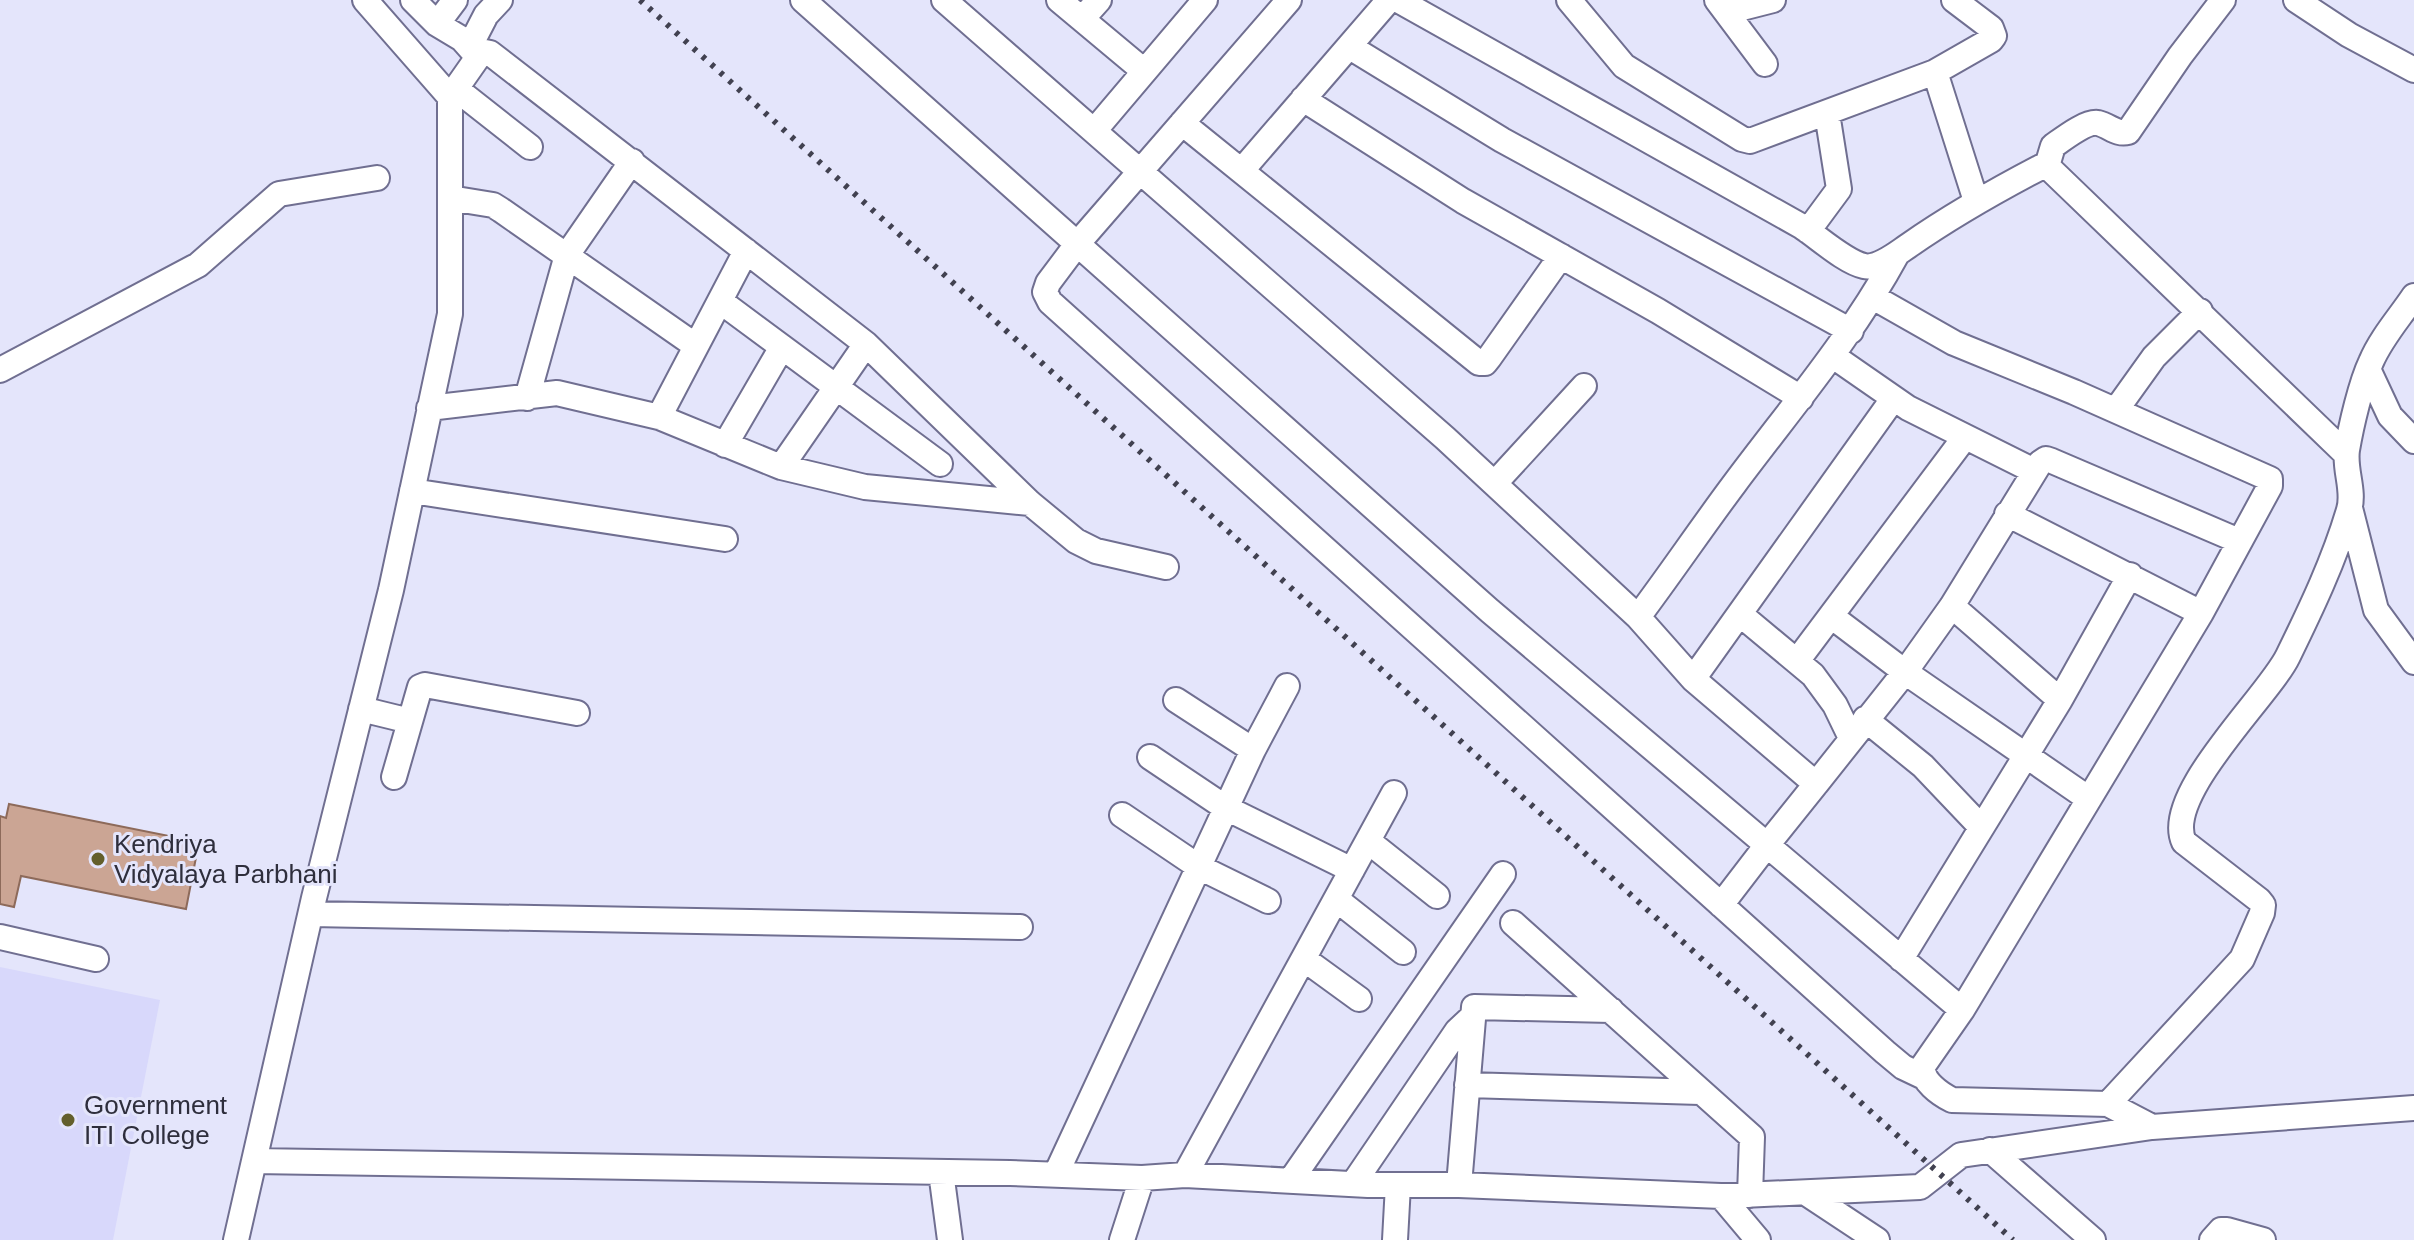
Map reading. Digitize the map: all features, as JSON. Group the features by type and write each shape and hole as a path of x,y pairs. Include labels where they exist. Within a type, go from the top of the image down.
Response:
{"street":[{"path":"365,0 452,92 530,147"},
{"path":"413,0 437,24 474,52 490,53 866,344 1030,503 1087,547 1166,567"},
{"path":"437,24 455,0"},
{"path":"236,1240 412,491 450,314 452,92 474,52 486,15 500,0"},
{"path":"803,0 1490,611 1962,1010"},
{"path":"944,0 1495,483 1638,617 1693,679 1816,784"},
{"path":"1059,0 1144,71"},
{"path":"1082,19 1099,0"},
{"path":"1094,131 1205,0"},
{"path":"1289,0 1078,243 1048,283 1045,292 1050,302 1903,1067 1924,1077 1952,1100 2108,1104 2152,1127"},
{"path":"1243,169 1389,0"},
{"path":"1398,0 1808,231 1866,267 1897,254 1976,201 2047,166"},
{"path":"1569,0 1624,66 1742,139 1758,140 1935,72 1991,40 1994,36 1991,28 1954,0"},
{"path":"1721,6 1773,0"},
{"path":"2047,166 2053,146 2095,122 2121,133 2128,132 2223,0"},
{"path":"2296,0 2349,35 2414,70"},
{"path":"1721,6 1765,64"},
{"path":"1350,47 1502,140 1851,331"},
{"path":"1935,72 1976,201"},
{"path":"1303,99 1463,201 1658,311 1801,398"},
{"path":"1808,231 1839,189 1827,113"},
{"path":"1182,123 1243,169 1479,363 1485,363 1489,358 1561,256"},
{"path":"527,398 567,255 632,161"},
{"path":"2047,166 2346,454"},
{"path":"0,370 186,273 279,194 377,178"},
{"path":"450,198 493,205 696,346"},
{"path":"659,417 746,251"},
{"path":"1638,617 1734,484 1851,331 1897,254"},
{"path":"2414,296 2368,369 2346,454 2350,508 2376,610 2414,662"},
{"path":"1873,297 1954,343 2116,410 2270,479 2270,486 2201,613 1962,1010 1923,1066 1924,1077"},
{"path":"720,301 940,464"},
{"path":"2116,410 2154,357 2200,311"},
{"path":"781,467 866,344"},
{"path":"725,445 782,347"},
{"path":"1833,356 1893,399 2034,471"},
{"path":"2368,369 2390,416 2414,441"},
{"path":"1495,483 1584,386"},
{"path":"429,408 557,393 659,417 781,467 865,487 1030,503"},
{"path":"1693,679 1893,399"},
{"path":"1797,661 1965,437"},
{"path":"1721,905 1905,672 1952,606 2040,463 2046,459 2052,461 2239,541"},
{"path":"412,491 725,539"},
{"path":"2108,1104 2227,978 2250,945 2263,905 2184,842 2181,831 2186,808 2215,752 2284,666 2316,598 2350,508"},
{"path":"2007,514 2201,613"},
{"path":"1901,959 2060,700 2130,575"},
{"path":"1952,606 2060,700"},
{"path":"1741,615 1813,675 1858,729 1923,766 1981,827"},
{"path":"1831,616 1905,672 2089,799"},
{"path":"394,777 418,691 425,685 577,713"},
{"path":"1056,1174 1253,750 1287,686"},
{"path":"1176,700 1253,750"},
{"path":"361,709 410,721"},
{"path":"1150,757 1226,808 1352,870"},
{"path":"1185,1175 1394,793"},
{"path":"1122,815 1199,867 1268,901"},
{"path":"1368,841 1437,896"},
{"path":"1291,1180 1503,874"},
{"path":"1336,899 1403,952"},
{"path":"311,914 1020,927"},
{"path":"1513,923 1752,1137 1750,1195"},
{"path":"0,937 96,959"},
{"path":"1304,959 1359,999"},
{"path":"1459,1185 1472,1017 1477,1005 1611,1010"},
{"path":"1353,1184 1457,1031 1472,1017"},
{"path":"1467,1085 1700,1092"},
{"path":"254,1161 1142,1178 1185,1175 1353,1184 1459,1185 1721,1196 1920,1187 1956,1156 1990,1150 2152,1127 2414,1108"},
{"path":"1990,1150 2093,1240"},
{"path":"941,1172 950,1240"},
{"path":"1122,1240 1142,1178"},
{"path":"1395,1240 1398,1185"},
{"path":"1806,1193 1877,1240"},
{"path":"1721,1196 1758,1240"},
{"path":"2212,1240 2221,1230 2227,1230 2263,1240"}],"shaded area":[{"name":"Government ITI College","path":"0,967 160,1000 113,1240 0,1240"}],"building":[{"name":"Kendriya Vidyalaya Parbhani","path":"9,804 199,842 186,909 21,876 14,907 0,904 0,816 6,818"}],"railway":[{"path":"640,0 2013,1240"}],"place":[{"name":"Kendriya Vidyalaya Parbhani","path":"98,859"},
{"name":"Government ITI College","path":"68,1120"}]}
